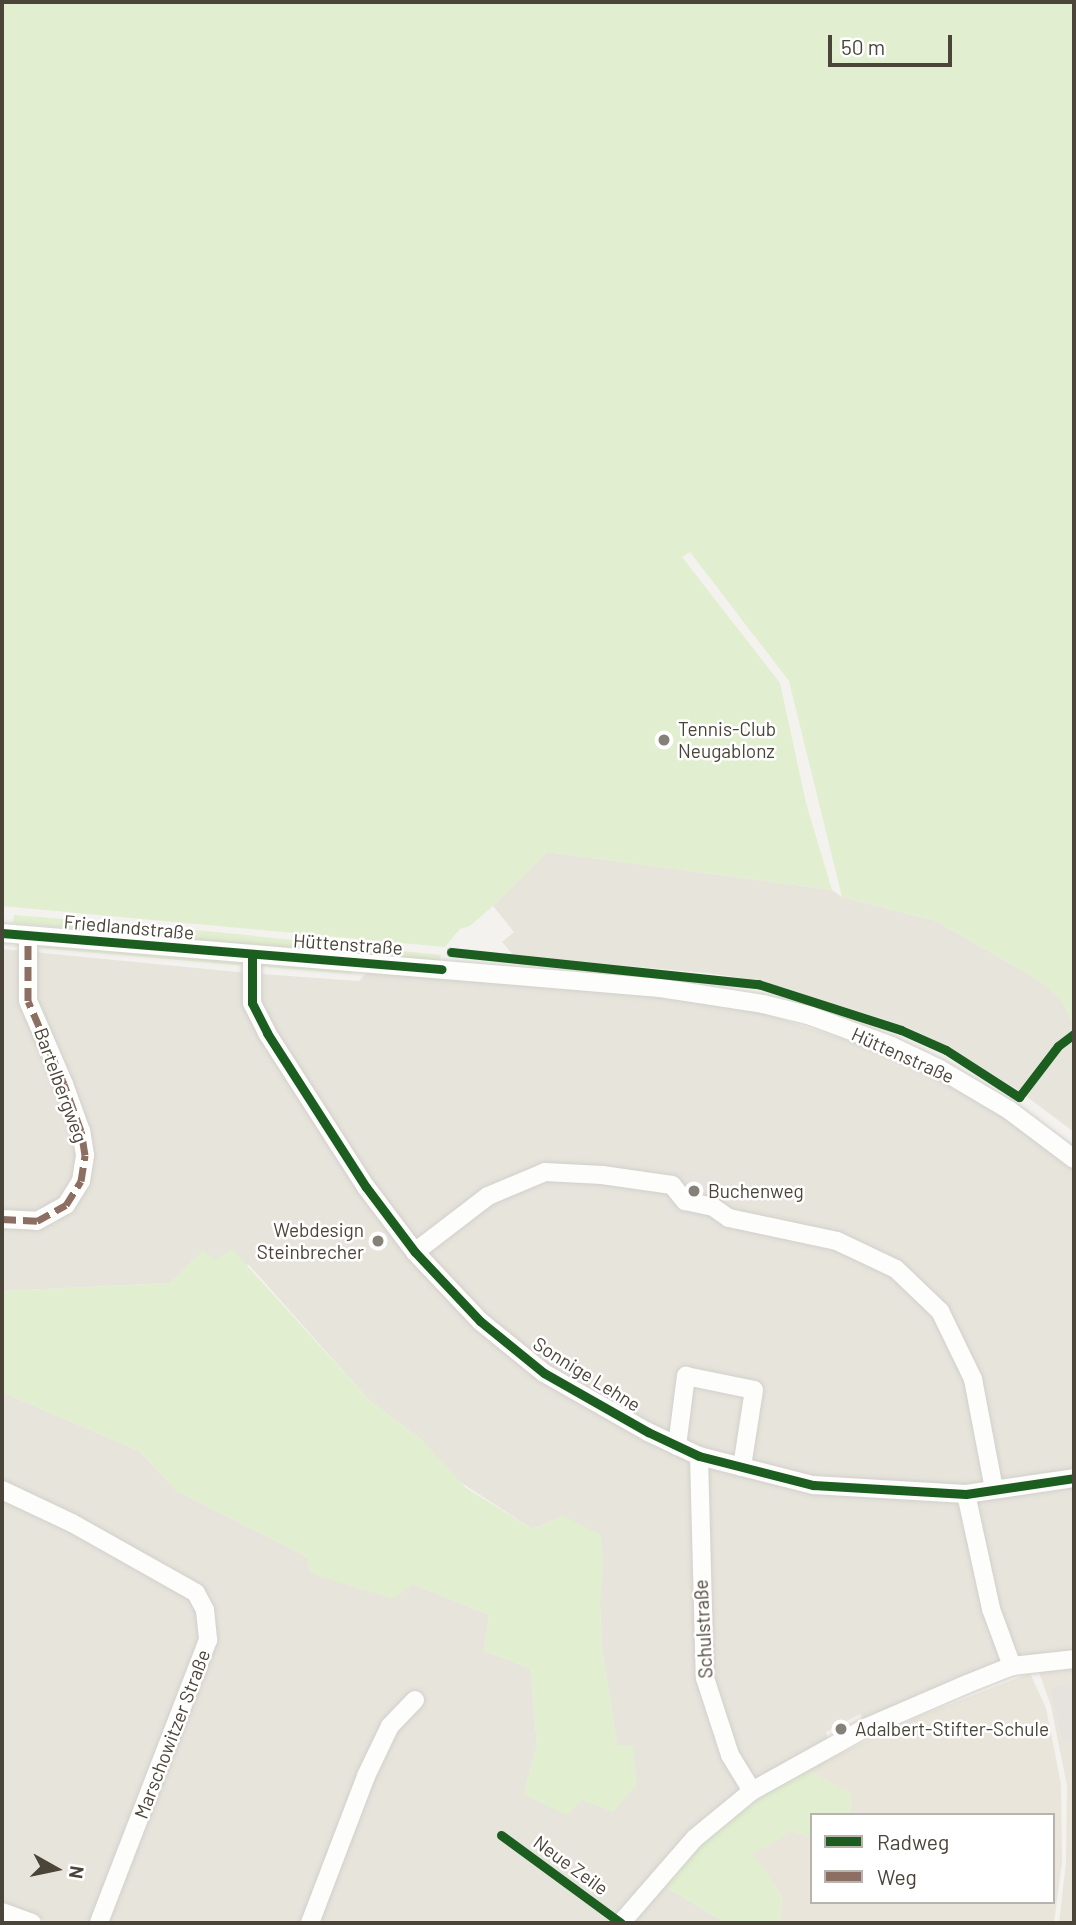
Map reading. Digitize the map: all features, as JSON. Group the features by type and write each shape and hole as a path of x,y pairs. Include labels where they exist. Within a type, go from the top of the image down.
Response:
{"street":[{"name":"Friedlandstraße","path":"2,933 252,955"},
{"name":"Bartelbergweg","path":"2,1219 37,1221 66,1205 81,1181 85,1155 81,1130 64,1084 28,1001 29,936"},
{"name":"Hüttenstraße","path":"252,955 648,986 763,1004 811,1016 892,1046 938,1068 1009,1110 1074,1159"},
{"name":"Sonnige Lehne","path":"252,955 252,1003 267,1032 366,1187 415,1252 480,1321 544,1373 699,1456 813,1485 966,1493 1074,1478"},
{"path":"415,1252 488,1196 545,1172 602,1175 672,1185 685,1201 713,1207 729,1218 836,1241 896,1269 940,1311 973,1379 994,1489"},
{"path":"677,1446 686,1376 754,1390 742,1467"},
{"name":"Schulstraße","path":"699,1456 705,1678 730,1755 752,1791"},
{"name":"Marschowitzer Straße","path":"2,1490 72,1523 196,1593 205,1610 208,1640 99,1923"},
{"path":"966,1493 991,1609 1012,1666"},
{"path":"621,1923 695,1838 752,1791 865,1728 1012,1666 1074,1659"},
{"path":"310,1923 366,1776 390,1726 415,1700"},
{"path":"2,1912 32,1923"}],"shaded area":[{"path":"547,852 832,890 842,897 936,921 1037,979 1062,1000 1074,1026 1074,1132 1019,1091 947,1046 902,1025 756,980 707,973 514,956 502,942 514,932 493,906"},
{"path":"2,949 359,981 369,970 440,974 703,1001 762,1013 889,1054 934,1076 1003,1117 1074,1168 1074,1650 1006,1659 865,1722 860,1714 826,1732 828,1740 795,1758 616,1923 51,1923 2,1904 2,1392 139,1451 177,1491 307,1557 413,1584 489,1615 484,1651 530,1668 537,1744 524,1795 617,1746 602,1648 600,1607 564,1516 532,1529 454,1478 422,1440 370,1401 249,1265 214,1261 203,1251 170,1283 2,1291"},
{"name":"Buchenweg","path":"674,1171 719,1177 716,1196 724,1210 720,1220 668,1212"},
{"path":"1074,1668 1074,1923 1059,1923 1066,1862 1067,1786 1051,1706 1039,1672"},
{"path":"1030,1673 1046,1708 1061,1784 1062,1862 1054,1923 780,1923 782,1896 752,1854 792,1831 810,1837 810,1904 1055,1904 1055,1813 850,1813 851,1793 806,1770 915,1718"},
{"path":"1074,1683 1074,1740 1063,1742 1050,1689"},
{"path":"664,1886 726,1923 633,1923"}],"green space":[{"path":"2,2 1074,2 1074,1026 1061,1000 1037,979 936,921 842,897 789,681 690,552 682,557 780,683 806,803 832,890 547,852 493,906 470,926 460,929 445,947 2,906"},
{"path":"14,915 441,955 439,961 13,923"},
{"path":"41,941 242,959 242,966 40,948"},
{"path":"255,960 353,967 351,974 255,966"},
{"path":"232,1249 370,1401 422,1440 466,1488 532,1529 564,1516 601,1535 602,1648 617,1745 633,1746 637,1785 612,1812 582,1800 567,1815 524,1795 537,1744 530,1668 484,1651 489,1615 413,1584 392,1599 310,1573 307,1557 177,1491 139,1451 2,1392 2,1291 170,1283 203,1250 214,1260"},
{"path":"806,1770 851,1793 850,1813 810,1813 810,1837 792,1831 753,1854 782,1896 780,1923 726,1923 664,1886 702,1844 757,1797"}],"marked path":[{"path":"2,1219 37,1221 66,1205 81,1181 85,1155 81,1131 64,1084 28,1001 28,936"}],"cycle path":[{"path":"2,933 442,969"},
{"path":"451,952 758,984 901,1030 946,1050 1019,1097 1058,1046 1074,1034"},
{"path":"252,955 252,1003 267,1033 366,1187 415,1252 480,1321 544,1373 648,1432 699,1456 813,1485 966,1494 1074,1478"},
{"name":"Neue Zeile","path":"501,1835 621,1923"}],"place":[{"name":"Tennis-Club Neugablonz","path":"664,740"},
{"name":"Buchenweg","path":"694,1191"},
{"name":"Webdesign Steinbrecher","path":"378,1241"},
{"name":"Adalbert-Stifter-Schule","path":"841,1729"}]}
